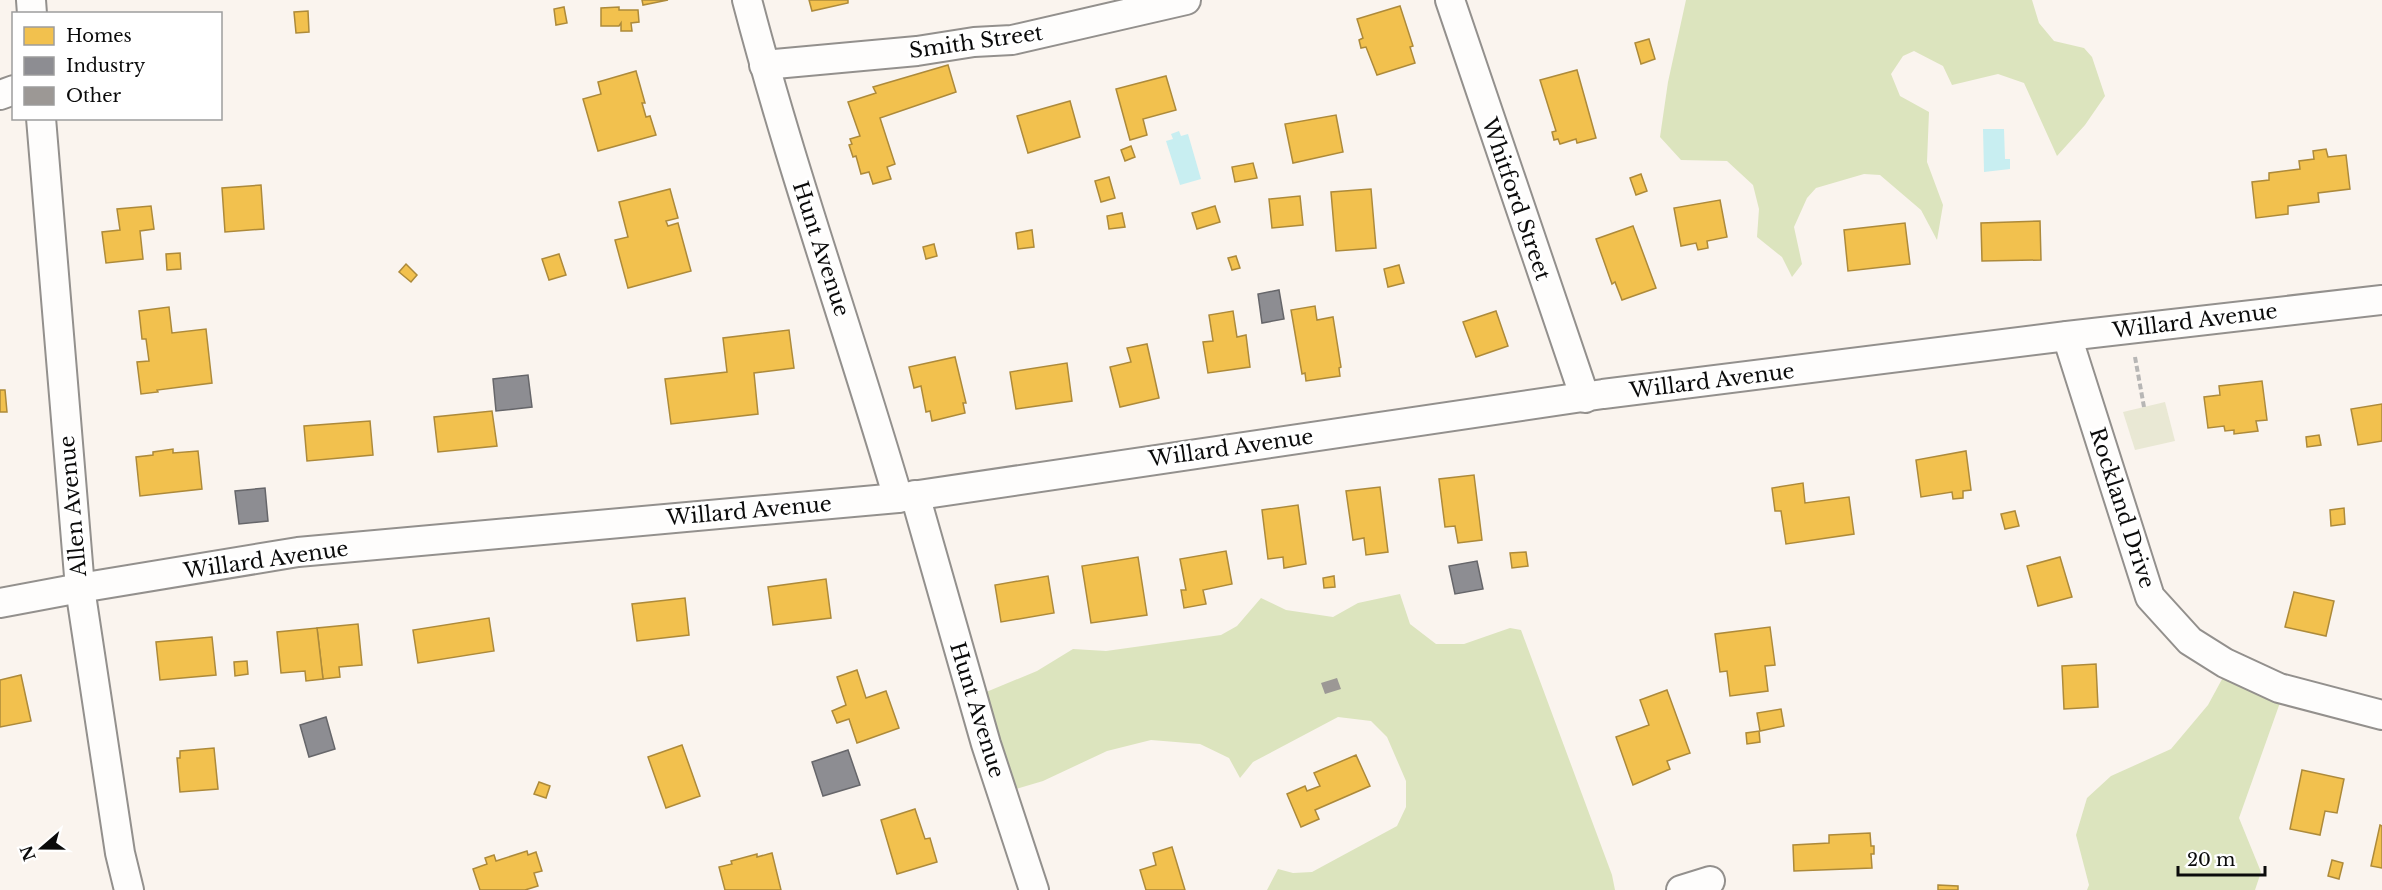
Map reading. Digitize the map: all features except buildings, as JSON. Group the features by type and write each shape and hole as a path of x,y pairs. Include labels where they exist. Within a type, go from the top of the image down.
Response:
{"street":[{"name":"Hunt Avenue","path":"747,0 779,119 874,415 906,496 1034,890"},
{"name":"Smith Street","path":"764,65 917,51 974,42 1012,40 1186,0"},
{"name":"Whitford Street","path":"1450,0 1585,398"},
{"name":"Allen Avenue","path":"41,120 80,588 120,853 129,890"},
{"name":"Willard Avenue","path":"0,603 298,552 906,496 1585,398 2067,336 2382,300"},
{"name":"Rockland Drive","path":"2067,336 2150,597 2190,641 2225,663 2279,688 2382,715"},
{"path":"1681,890 1710,881"}],"path":[{"path":"2131,329 2144,407"}],"green space":[{"path":"1686,0 2032,0 2039,23 2054,41 2084,48 2092,57 2105,96 2085,125 2057,156 2024,83 1998,74 1952,85 1943,66 1914,51 1903,56 1891,74 1900,96 1929,112 1927,162 1943,205 1937,240 1921,210 1880,175 1864,174 1816,188 1807,198 1794,227 1802,264 1792,277 1782,257 1757,237 1759,209 1753,185 1727,161 1681,160 1660,137 1668,82"},
{"path":"2165,402 2175,441 2135,450 2123,412"},
{"path":"1400,594 1410,624 1436,644 1464,644 1510,628 1521,630 1612,875 1615,890 1267,890 1278,869 1293,873 1312,872 1397,826 1406,807 1406,781 1387,737 1371,721 1338,717 1253,762 1240,778 1229,758 1200,744 1151,740 1107,751 1043,781 1006,792 979,695 1037,671 1073,649 1106,651 1221,635 1237,626 1261,598 1286,610 1333,617 1358,603"},
{"path":"2227,670 2282,697 2239,818 2261,872 2255,890 2087,890 2089,885 2076,835 2087,798 2111,776 2171,749 2208,705"}],"water":[{"path":"1983,129 2004,129 2005,159 2010,159 2010,169 1984,172"},
{"path":"1179,131 1181,136 1188,134 1201,179 1180,185 1166,141 1173,139 1171,134"}]}
